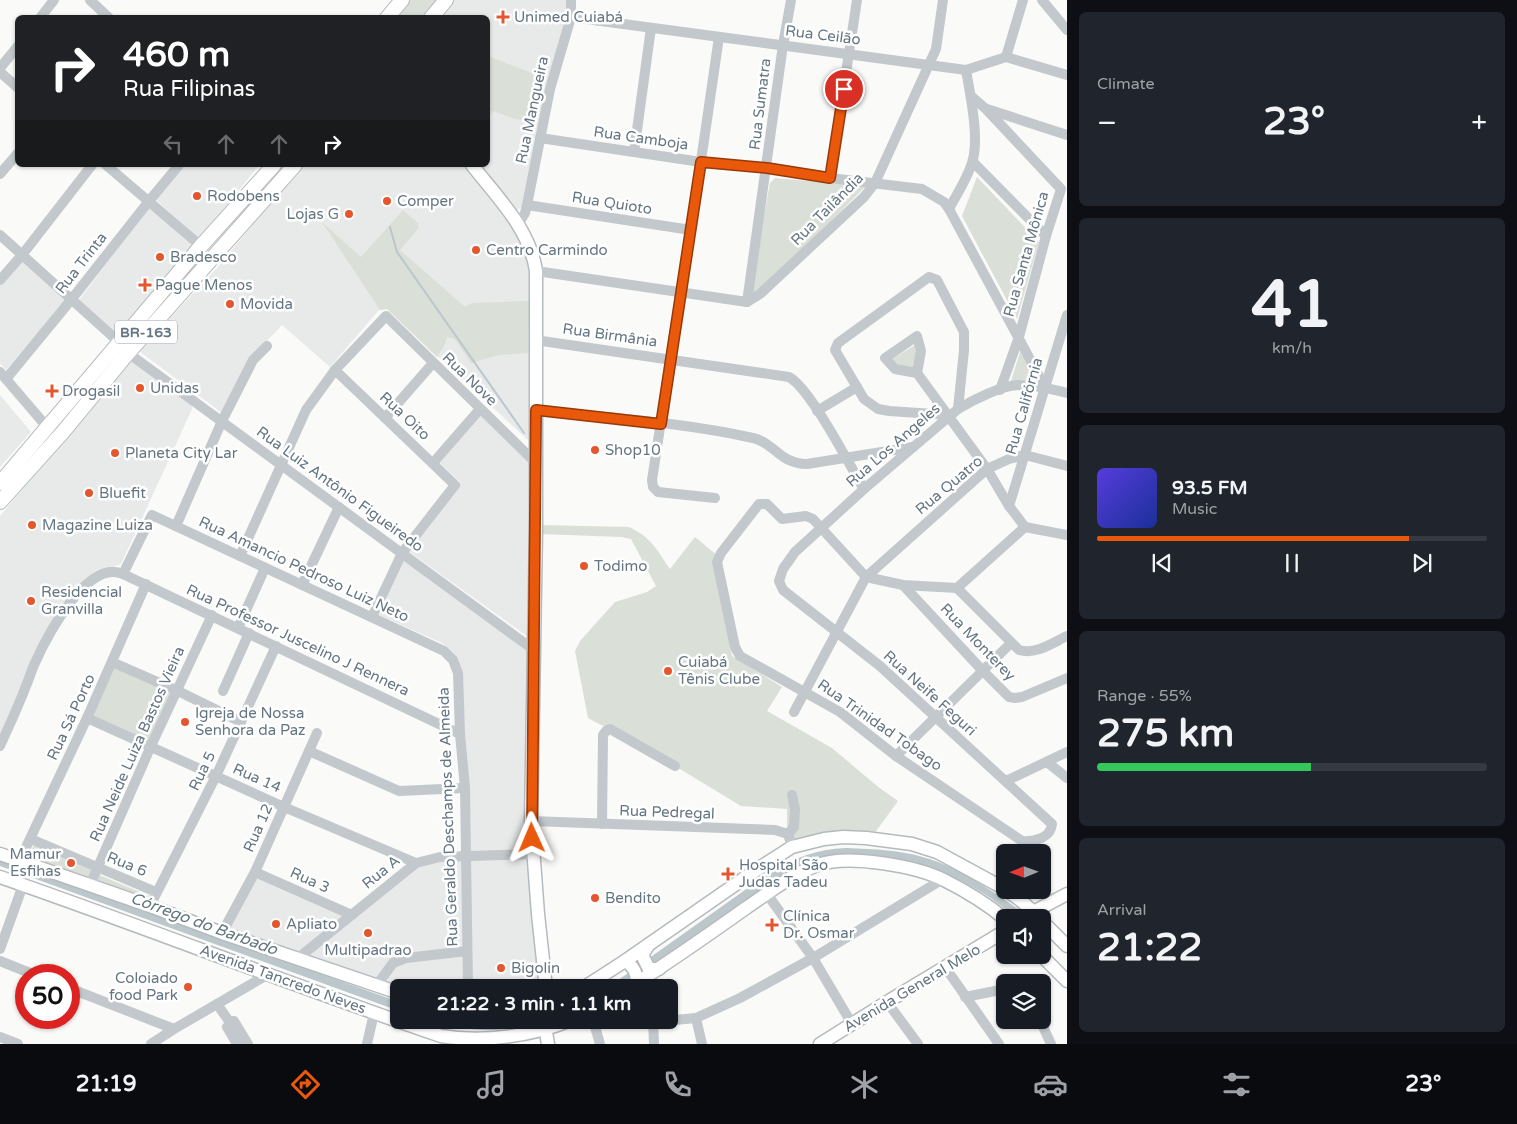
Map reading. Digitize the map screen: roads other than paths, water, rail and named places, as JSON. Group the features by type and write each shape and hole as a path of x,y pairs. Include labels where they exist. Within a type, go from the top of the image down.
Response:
{"highway":[{"path":"390,15 402,0"},
{"path":"434,15 446,0"},
{"name":"BR-163","path":"0,502 63,432 201,246 272,167"},
{"name":"BR-163","path":"0,483 47,427 124,348 293,167"},
{"path":"32,466 34,457 49,439 50,435 47,427"}],"main road":[{"path":"474,167 518,225 532,250 536,271 531,821 544,979"},
{"path":"599,979 628,962 759,868 792,847 824,839 844,837 866,838 912,844 937,852 996,884"},
{"name":"Avenida Tancredo Neves","path":"0,854 222,933 390,990"},
{"path":"644,979 767,894 810,868 826,862 870,862 896,866 943,879 996,911"},
{"name":"Avenida Tancredo Neves","path":"0,877 142,927 267,975 374,1012 390,1014"},
{"path":"1044,909 1067,894"},
{"path":"1016,899 1028,909"},
{"path":"1051,930 1067,946"},
{"name":"Avenida General Melo","path":"820,1044 834,1040 852,1024 996,937"},
{"path":"644,979 646,949"},
{"path":"628,962 644,979"},
{"path":"1050,964 1067,982"},
{"name":"Avenida Tancredo Neves","path":"425,1029 441,1036 462,1040 481,1040 529,1029"},
{"path":"548,1029 550,1044"}],"street":[{"path":"42,15 54,0"},
{"path":"90,0 107,15"},
{"name":"Rua Mangueira","path":"518,225 527,205 550,89 571,17 571,0"},
{"name":"Rua Sumatra","path":"743,302 767,168 783,45 791,0"},
{"path":"830,178 857,0"},
{"name":"Rua Tailândia","path":"743,302 760,294 864,197 876,183 936,49 943,0"},
{"path":"1023,0 1006,57 1067,75"},
{"path":"1042,0 1067,30"},
{"name":"Rua Ceilão","path":"571,17 966,70 1006,57"},
{"path":"634,152 651,28"},
{"path":"715,498 668,494 658,492 653,487 670,358 719,37"},
{"path":"0,68 15,50"},
{"path":"949,208 973,162 975,142 971,96 966,70"},
{"path":"0,72 15,85"},
{"name":"Rua Santa Mônica","path":"971,96 986,109 1064,190 1046,236 1019,337 1000,390"},
{"path":"986,109 1067,135"},
{"name":"Rua Camboja","path":"540,138 701,162 767,168 922,189 944,202 949,208 1045,387"},
{"path":"0,174 15,156"},
{"path":"973,162 1046,236"},
{"path":"0,280 22,255 90,167"},
{"path":"108,167 201,246"},
{"name":"Rua Trinta","path":"3,375 71,300 177,167"},
{"name":"Rua Quioto","path":"527,205 691,230"},
{"name":"Rua Luiz Antônio Figueiredo","path":"0,235 124,348 534,650"},
{"path":"536,271 743,302"},
{"path":"948,415 878,409 864,400 834,350 838,343 929,277 937,280 964,332 958,408"},
{"name":"Rua Nove","path":"335,370 386,316 535,462"},
{"name":"Rua Califórnia","path":"1009,506 1066,318"},
{"name":"Rua Birmânia","path":"535,340 670,358 789,377 797,381 817,411"},
{"path":"176,526 222,421 253,360 267,346"},
{"path":"385,418 433,363"},
{"path":"240,556 306,410 335,370"},
{"name":"Rua Oito","path":"335,370 455,485 402,553"},
{"path":"917,373 987,470 1009,506 1025,527 1067,535"},
{"path":"3,375 47,427"},
{"name":"Rua Los Angeles","path":"783,590 779,581 783,569 795,552 864,489 958,408 1000,390 1018,385 1045,387 1067,393"},
{"path":"857,387 817,411 864,489"},
{"path":"433,463 480,409"},
{"path":"536,410 661,424 756,438 786,460 797,464 914,447"},
{"path":"1026,455 1067,466"},
{"name":"Rua Quatro","path":"866,577 987,470 1009,459 1026,455"},
{"name":"Rua Trinidad Tobago","path":"823,528 813,519 806,516 782,519 766,504 759,504 721,553 717,562 735,647 740,656 805,690 840,712 896,756 1022,841 1030,842 1048,834 1052,824"},
{"path":"302,585 339,507"},
{"name":"Rua Amancio Pedroso Luiz Neto","path":"123,574 152,515 444,651"},
{"path":"957,588 1025,527"},
{"path":"823,528 866,577 903,585 957,588 1020,650 1033,652 1067,636"},
{"path":"372,618 402,553"},
{"path":"238,628 264,568"},
{"path":"0,746 33,666 60,616 74,598 94,579 111,571 123,574"},
{"name":"Rua Professor Juscelino J Rennera","path":"123,574 460,734"},
{"path":"794,712 866,577"},
{"name":"Rua Sá Porto","path":"20,860 87,718 146,584"},
{"name":"Rua Monterey","path":"903,585 982,670 1009,696 1015,698 1022,697 1067,678"},
{"name":"Rua Neife Feguri","path":"783,590 880,666 1052,824"},
{"name":"Rua Neide Luiza Bastos Vieira","path":"90,885 176,690 212,616"},
{"path":"223,691 249,633"},
{"path":"896,756 1011,643"},
{"name":"Rua 5","path":"150,906 216,776 276,646"},
{"name":"Rua Geraldo Deschamps de Almeida","path":"444,651 453,660 458,673 460,734 465,788 468,979"},
{"path":"112,662 176,690 241,722"},
{"name":"Rua 14","path":"87,718 284,807 416,862"},
{"path":"602,824 603,735 606,731 610,729 675,766"},
{"name":"Rua 12","path":"222,933 255,872 317,733"},
{"path":"309,751 399,791 465,788"},
{"path":"1006,781 1067,752"},
{"path":"1047,762 1067,778"},
{"path":"792,795 795,809 794,827 788,834 792,847"},
{"name":"Rua Pedregal","path":"531,821 774,830 788,834"},
{"name":"Rua 6","path":"31,839 156,892"},
{"name":"Rua A","path":"297,959 416,862 440,856 533,854"},
{"name":"Rua 3","path":"255,872 352,915"},
{"path":"678,1019 696,1018 740,998 813,958 943,879"},
{"path":"0,949 23,885"},
{"path":"767,894 813,958 852,1024"},
{"path":"377,985 393,963 406,958 467,951"},
{"path":"0,961 15,967"},
{"path":"945,968 999,1044"},
{"path":"151,1044 267,975"},
{"path":"964,997 996,991"},
{"path":"80,992 174,1029"},
{"path":"887,1002 918,1044"},
{"path":"217,1004 230,1024"},
{"path":"367,1044 374,1012"},
{"path":"696,1018 702,1044"},
{"path":"238,1044 227,1027 234,1021 248,1044"},
{"path":"596,1029 600,1044"},
{"path":"653,1029 654,1044"},
{"path":"1044,1029 1051,1044"},
{"path":"0,1037 18,1044"}],"waterway":[{"path":"390,227 397,252 524,433"}],"place":[{"name":"Unimed Cuiabá","path":"503,17"},
{"name":"Rodobens","path":"197,196"},
{"name":"Comper","path":"387,201"},
{"name":"Lojas G","path":"349,214"},
{"name":"Centro Carmindo","path":"476,250"},
{"name":"Bradesco","path":"160,257"},
{"name":"Pague Menos","path":"145,285"},
{"name":"Movida","path":"230,304"},
{"name":"Unidas","path":"140,388"},
{"name":"Drogasil","path":"52,391"},
{"name":"Shop10","path":"595,450"},
{"name":"Planeta City Lar","path":"115,453"},
{"name":"Bluefit","path":"89,493"},
{"name":"Magazine Luiza","path":"32,525"},
{"name":"Todimo","path":"584,566"},
{"name":"Residencial Granvilla","path":"31,601"},
{"name":"Cuiabá Tênis Clube","path":"668,671"},
{"name":"Igreja de Nossa Senhora da Paz","path":"185,722"},
{"name":"Mamur Esfihas","path":"71,863"},
{"name":"Hospital São Judas Tadeu","path":"728,874"},
{"name":"Bendito","path":"595,898"},
{"name":"Apliato","path":"276,924"},
{"name":"Clínica Dr. Osmar","path":"772,925"},
{"name":"Multipadrao","path":"368,933"},
{"name":"Bigolin","path":"501,968"},
{"name":"Coloiado food Park","path":"188,987"}],"water label":[{"name":"Córrego do Barbado","path":"204,924"}]}
